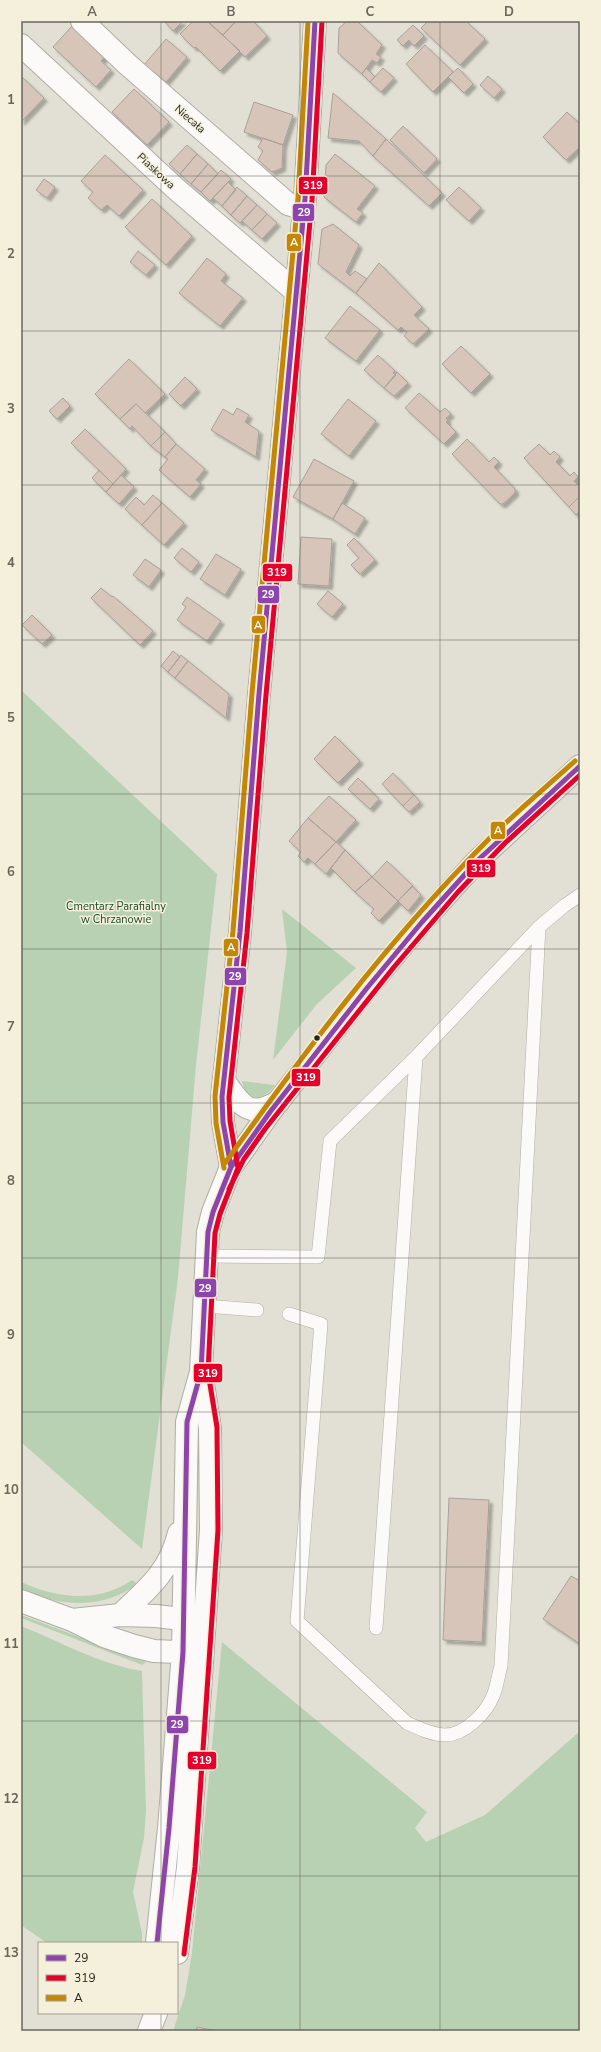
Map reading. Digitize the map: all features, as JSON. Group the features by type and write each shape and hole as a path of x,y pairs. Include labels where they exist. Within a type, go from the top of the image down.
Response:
{"main road":[{"name":"Niecała","path":"82,21 127,64 288,204 304,209"},
{"path":"231,1167 223,1122 224,1081 240,932 259,694 304,209 315,21"},
{"name":"Piaskowa","path":"21,45 174,188 296,291"},
{"path":"178,1946 185,1898 193,1653 184,1620 184,1510 187,1422 201,1372 208,1232 213,1212 231,1167 278,1102 367,988 427,916 477,862 580,766"},
{"path":"224,1081 240,1103 248,1109 254,1110 266,1108 278,1102"},
{"path":"157,1942 170,1828 193,1653 205,1622 211,1530 210,1428 201,1372"},
{"path":"120,1615 153,1584 166,1566 176,1547 184,1510"},
{"path":"21,1601 72,1620 104,1636 134,1646 154,1651 193,1653"},
{"path":"72,1620 120,1615 156,1616 205,1622"}],"lane":[{"path":"208,1256 318,1257 330,1141 416,1057 539,927 580,895"},
{"path":"289,1314 321,1324 297,1621 407,1723 427,1731 445,1735 463,1729 481,1715 493,1696 501,1666 539,927"},
{"path":"376,1628 416,1057"},
{"path":"205,1306 257,1310"}],"green space":[{"name":"Cmentarz Parafialny w Chrzanowie","path":"21,690 217,874 196,1065 178,1278 142,1549 21,1442"},
{"path":"282,909 356,968 317,1004 273,1060 287,952"},
{"path":"242,1081 275,1085 266,1094 261,1097 256,1097 247,1093"},
{"path":"132,1580 138,1584 110,1598 95,1602 66,1602 36,1595 21,1589 21,1582 49,1592 63,1595 91,1595 105,1593 119,1588"},
{"path":"21,1615 146,1662 142,1665 21,1618"},
{"path":"21,1626 95,1658 126,1668 142,1671 146,1810 144,1838 133,1892 142,1933 142,1942 46,1942 21,1925"},
{"path":"222,1642 427,1812 415,1828 426,1842 485,1815 580,1731 580,2031 173,2031 185,1995 192,1953"}],"building":[{"path":"164,21 183,21 173,31"},
{"path":"193,21 207,21 240,51 220,71 196,47 194,48 180,34"},
{"path":"207,21 236,21 223,35"},
{"path":"236,21 253,21 267,36 245,57 223,35"},
{"path":"347,21 357,21 382,45 376,54 381,57 377,63 372,60 362,74 338,53 339,28"},
{"path":"428,21 466,21 485,39 460,65 421,28"},
{"path":"413,25 424,36 414,46 409,40 403,46 397,40"},
{"path":"72,26 105,57 101,61 111,70 96,87 53,47"},
{"path":"166,39 187,57 166,82 144,65"},
{"path":"425,45 453,72 433,92 406,64"},
{"path":"366,68 375,77 370,82 362,74"},
{"path":"383,68 394,78 381,92 370,82"},
{"path":"458,68 473,84 464,93 448,77"},
{"path":"21,76 44,98 21,122"},
{"path":"488,76 502,89 494,98 480,85"},
{"path":"134,89 169,122 147,145 112,112"},
{"path":"333,93 386,139 373,156 359,141 328,138"},
{"path":"254,102 293,115 283,145 244,132"},
{"path":"567,112 580,124 580,147 566,160 543,137"},
{"path":"403,126 437,159 424,173 390,140"},
{"path":"263,138 283,145 282,168 272,172 258,160 263,151 258,147"},
{"path":"386,139 442,193 429,206 373,156"},
{"path":"187,145 197,154 180,174 169,164"},
{"path":"197,154 208,164 191,184 180,174"},
{"path":"335,154 375,186 357,209 363,213 356,222 324,197 326,165"},
{"path":"105,155 143,190 119,216 107,205 101,210 88,198 93,192 81,181"},
{"path":"208,164 218,174 201,192 191,184"},
{"path":"221,170 231,179 210,201 201,192"},
{"path":"44,179 55,187 47,198 36,190"},
{"path":"228,182 236,190 222,206 213,198"},
{"path":"237,187 247,196 231,215 222,206"},
{"path":"459,187 481,208 469,221 446,200"},
{"path":"247,196 257,205 240,223 231,215"},
{"path":"152,199 192,236 166,265 125,227"},
{"path":"257,205 267,214 252,230 242,221"},
{"path":"267,214 277,223 262,239 252,230"},
{"path":"333,224 359,245 346,272 350,276 355,271 367,279 356,293 318,264 322,229"},
{"path":"138,251 155,265 146,275 130,262"},
{"path":"207,258 226,274 221,281 243,298 220,326 179,293"},
{"path":"379,263 422,307 414,315 429,329 413,344 404,336 407,332 401,327 398,330 356,293"},
{"path":"350,306 380,330 356,361 325,338"},
{"path":"461,346 490,374 471,393 442,364"},
{"path":"378,355 395,371 393,373 396,375 384,388 364,370"},
{"path":"129,359 165,394 145,413 136,404 120,419 95,394"},
{"path":"397,372 408,383 394,396 384,388"},
{"path":"185,377 197,389 181,406 169,394"},
{"path":"419,393 440,412 445,408 451,414 446,418 448,421 446,422 456,432 444,444 405,408"},
{"path":"63,398 70,406 57,419 49,411"},
{"path":"348,399 376,421 349,456 321,434"},
{"path":"136,404 165,432 151,446 132,426 130,429 120,419"},
{"path":"237,408 249,415 245,422 259,431 256,457 211,430 223,409 233,415"},
{"path":"85,429 126,469 113,484 71,443"},
{"path":"165,432 176,444 165,457 151,446"},
{"path":"467,439 489,462 494,457 499,462 494,467 515,489 515,493 503,504 500,504 452,454"},
{"path":"176,444 205,469 196,480 201,484 190,497 159,470 168,459 165,457"},
{"path":"539,444 550,455 554,451 560,457 556,462 570,476 574,472 578,477 574,481 580,487 580,496 569,507 524,458"},
{"path":"314,459 354,481 333,519 293,497"},
{"path":"99,470 113,484 106,492 92,478"},
{"path":"121,475 134,487 119,504 106,492"},
{"path":"153,495 162,503 142,525 125,509 136,497 144,505"},
{"path":"580,496 580,511 576,515 569,507"},
{"path":"162,503 184,523 164,545 142,525"},
{"path":"342,503 365,518 355,534 333,519"},
{"path":"301,537 332,539 329,586 298,584"},
{"path":"354,538 375,560 360,574 351,565 359,558 347,545"},
{"path":"182,548 199,562 191,572 174,558"},
{"path":"216,554 241,569 225,595 200,579"},
{"path":"145,559 161,570 149,587 133,575"},
{"path":"101,588 112,597 113,596 153,631 140,645 91,598"},
{"path":"328,591 343,604 332,617 317,604"},
{"path":"187,597 221,621 207,641 177,620 186,607 182,604"},
{"path":"32,615 52,635 42,644 22,625"},
{"path":"173,651 180,657 168,672 161,666"},
{"path":"181,655 188,661 175,678 168,672"},
{"path":"188,661 229,694 226,718 175,678"},
{"path":"335,736 360,761 338,783 314,759"},
{"path":"393,773 414,795 403,806 382,784"},
{"path":"358,778 379,799 370,809 348,789"},
{"path":"414,795 420,802 409,812 403,806"},
{"path":"329,796 356,820 336,842 308,818"},
{"path":"308,818 336,842 315,864 308,858 304,862 298,856 301,852 289,841"},
{"path":"336,842 345,850 326,874 315,864"},
{"path":"345,850 372,877 355,892 331,868"},
{"path":"387,861 413,886 398,901 372,877"},
{"path":"372,877 398,901 379,921 371,913 374,909 355,892"},
{"path":"412,886 421,895 408,911 398,901"},
{"path":"449,1498 489,1500 482,1642 443,1640"},
{"path":"571,1576 580,1581 580,1644 543,1619"},
{"path":"197,2027 217,2031 196,2031"}],"transit line":[{"name":"A","path":"224,1168 216,1123 215,1096 233,931 252,693 298,198 308,21"},
{"name":"29","path":"231,1167 223,1122 222,1097 240,932 259,694 305,199 315,21"},
{"name":"319","path":"184,1954 195,1867 218,1530 217,1427 208,1372 215,1233 220,1214 238,1168 230,1121 229,1097 247,933 266,695 312,200 322,21"},
{"name":"A","path":"225,1163 316,1040 412,921 493,835 575,761"},
{"name":"29","path":"157,1942 169,1828 183,1652 187,1422 201,1372 208,1232 213,1212 231,1167 270,1112 367,988 422,922 477,861 580,766"},
{"name":"319","path":"229,1189 244,1159 265,1129 394,967 458,892 505,843 580,775"}]}
